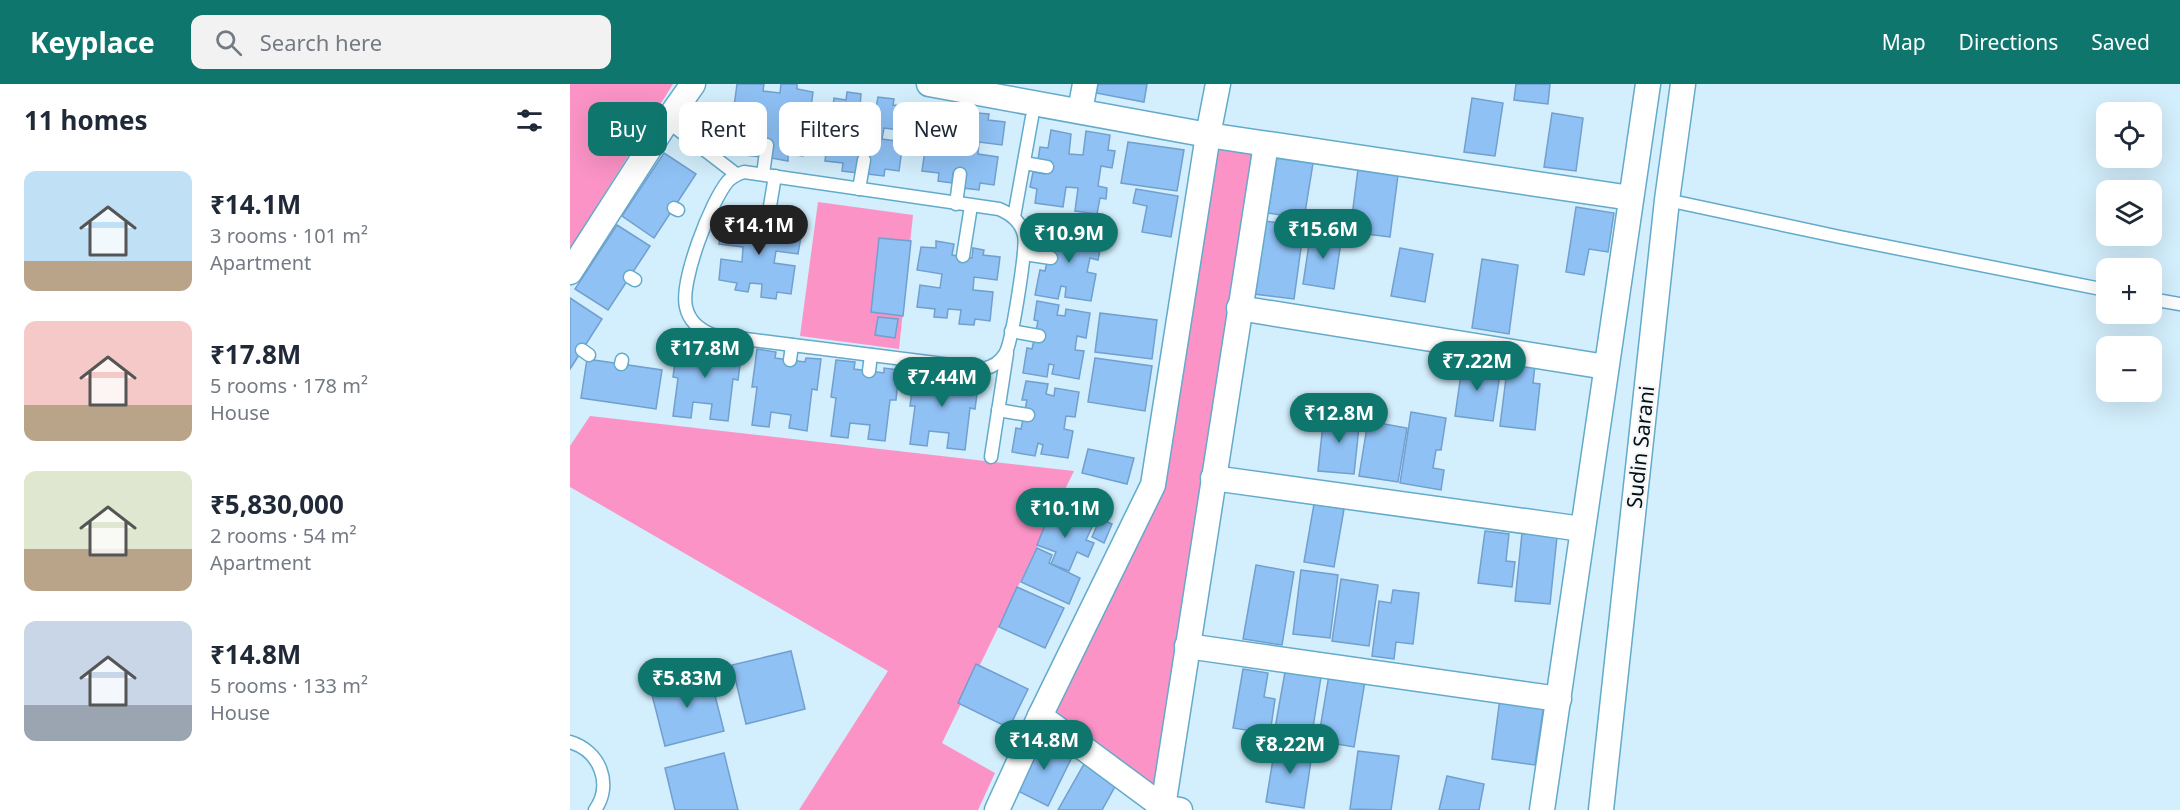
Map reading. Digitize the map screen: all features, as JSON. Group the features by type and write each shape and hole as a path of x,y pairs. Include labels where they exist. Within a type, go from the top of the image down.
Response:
{"street":[{"path":"667,121 693,84"},
{"path":"929,84 1208,135 1631,200 1667,203"},
{"path":"1080,111 1085,84"},
{"path":"997,810 1040,716 1153,485 1218,84"},
{"path":"1542,810 1648,84"},
{"name":"Sudin Sarani","path":"1601,810 1667,203 1683,84"},
{"path":"1040,716 1171,808 1187,646 1266,144"},
{"path":"570,272 645,156"},
{"path":"1239,308 1606,367"},
{"path":"1213,478 1582,529"},
{"path":"1187,646 1559,699"}],"lane":[{"path":"1014,217 1032,117"},
{"path":"667,121 736,174"},
{"path":"766,230 769,175 767,145"},
{"path":"860,189 864,160"},
{"path":"1024,163 1047,167"},
{"path":"990,457 1024,254 1024,233 1014,217 999,209 744,172 736,174 729,180 709,215 690,272 685,301 686,309 693,322 713,335 983,369 991,367 1004,357 1008,349"},
{"path":"956,204 960,174"},
{"path":"1667,203 2096,288"},
{"path":"963,256 971,206"},
{"path":"1024,254 1051,258"},
{"path":"2162,301 2180,304"},
{"path":"1011,331 1039,336"},
{"path":"711,351 713,335"},
{"path":"790,360 792,345"},
{"path":"869,371 871,355"},
{"path":"948,379 950,365"},
{"path":"998,410 1028,415"},
{"path":"570,742 586,749 596,760 602,774 604,788 600,803 595,810"}],"shaded area":[{"path":"570,84 673,84 662,102 588,102 588,156 628,156 570,249"},
{"path":"1208,135 1266,144 1163,807 1040,716 1153,485"},
{"path":"818,202 913,215 899,349 800,336"},
{"path":"590,416 1074,471 942,743 995,773 978,810 799,810 888,671 570,487 570,446"}],"building":[{"path":"737,84 764,84 763,91 780,93 781,84 797,84 797,89 813,92 812,102 779,102 779,156 788,156 788,161 771,158 773,146 767,145 767,102 735,102"},
{"path":"1098,84 1147,84 1144,102 1096,93"},
{"path":"1516,84 1550,84 1548,104 1514,100"},
{"path":"847,92 861,94 860,102 834,102 834,98 846,100"},
{"path":"878,97 894,99 893,129 884,128 882,139 893,141 893,156 901,156 899,171 885,169 884,176 842,171 843,163 825,161 826,156 881,156 881,102 877,102"},
{"path":"1472,98 1503,103 1495,156 1464,152"},
{"path":"979,113 989,114 988,120 1005,122 1002,145 979,142"},
{"path":"1552,113 1583,118 1576,171 1544,167"},
{"path":"1051,130 1071,134 1069,154 1083,155 1086,131 1110,135 1108,150 1115,151 1112,168 1101,166 1098,186 1107,188 1106,199 1100,198 1097,214 1075,211 1078,188 1066,187 1063,207 1035,203 1037,189 1030,187 1033,172 1045,174 1047,162 1038,160 1040,147 1048,148"},
{"path":"1128,142 1184,150 1177,191 1121,183"},
{"path":"1278,151 1314,157 1304,219 1268,213"},
{"path":"979,154 998,157 994,185 980,183 979,190 963,188 965,175 953,173 952,183 938,181 939,173 922,171 924,156 979,156"},
{"path":"667,155 696,174 654,238 622,216 662,156"},
{"path":"1358,169 1398,175 1390,237 1350,232"},
{"path":"1136,189 1178,196 1171,237 1142,232 1147,206 1133,203"},
{"path":"1576,207 1614,213 1608,252 1589,249 1584,275 1566,272"},
{"path":"738,215 755,217 754,229 774,231 775,222 786,223 785,229 802,231 798,254 776,251 774,263 795,266 791,294 777,292 776,299 761,297 762,284 750,283 748,292 735,290 737,283 719,280 721,259 742,262 743,247 719,244 722,220 737,222"},
{"path":"1265,221 1304,226 1294,299 1254,294"},
{"path":"1049,223 1071,227 1070,237 1077,238 1078,231 1103,235 1098,260 1090,258 1087,272 1096,274 1091,301 1065,297 1066,287 1061,286 1058,299 1035,295 1040,270 1045,271 1049,253 1050,243 1046,242"},
{"path":"617,225 650,246 608,310 575,289"},
{"path":"1311,231 1342,235 1334,289 1303,284"},
{"path":"879,238 911,241 903,316 871,312"},
{"path":"936,241 954,244 952,255 972,258 973,248 984,250 983,255 1000,257 997,280 974,277 973,290 993,292 990,321 975,319 974,325 959,324 961,310 948,309 947,318 934,317 935,309 917,307 920,285 940,288 942,274 917,270 921,247 936,248"},
{"path":"1400,248 1433,254 1425,302 1391,296"},
{"path":"1482,259 1518,265 1509,334 1472,328"},
{"path":"570,298 602,319 570,369"},
{"path":"1037,301 1059,305 1057,315 1065,316 1066,309 1090,313 1086,338 1077,336 1075,350 1084,351 1079,379 1052,374 1054,365 1049,364 1047,377 1023,373 1027,348 1032,349 1038,321 1034,320"},
{"path":"1100,313 1157,320 1152,359 1095,352"},
{"path":"878,317 898,319 895,338 875,335"},
{"path":"678,339 697,342 696,349 726,352 727,348 742,350 738,380 733,379 728,421 710,419 712,404 693,402 691,418 673,416 678,378 673,377"},
{"path":"757,349 776,352 775,358 805,362 806,358 821,359 817,390 812,389 807,431 789,428 791,415 771,412 769,427 752,425 757,387 752,387"},
{"path":"1095,358 1152,366 1145,411 1088,402"},
{"path":"587,359 662,370 656,409 581,398"},
{"path":"836,360 855,362 854,369 884,373 884,368 899,370 896,400 890,400 885,441 868,439 870,425 850,423 848,438 831,436 836,398 831,397"},
{"path":"1463,360 1491,364 1490,373 1500,374 1493,421 1455,416"},
{"path":"1508,362 1535,365 1533,383 1540,384 1535,430 1500,426"},
{"path":"915,368 934,371 933,377 963,381 964,377 979,379 975,409 970,408 965,450 947,448 949,433 929,431 927,446 910,444 915,406 910,406"},
{"path":"1026,381 1048,384 1046,394 1054,396 1055,388 1079,392 1075,417 1066,416 1064,429 1073,431 1068,458 1041,454 1043,445 1038,443 1035,456 1012,452 1016,428 1021,429 1027,400 1022,400"},
{"path":"1411,412 1446,418 1441,450 1436,450 1433,468 1444,470 1441,490 1400,483"},
{"path":"1324,414 1360,418 1354,474 1318,471"},
{"path":"1368,421 1407,428 1398,482 1359,476"},
{"path":"1088,449 1134,458 1127,484 1082,473"},
{"path":"1314,504 1344,509 1334,567 1304,562"},
{"path":"1051,510 1092,527 1086,540 1094,543 1088,557 1077,552 1069,571 1051,564 1056,552 1037,545"},
{"path":"1100,519 1112,524 1104,543 1092,537"},
{"path":"1485,531 1509,534 1506,561 1515,562 1512,587 1478,583"},
{"path":"1522,533 1557,537 1550,604 1515,601"},
{"path":"1037,548 1052,555 1049,563 1080,578 1069,604 1021,582"},
{"path":"1256,565 1294,572 1282,645 1243,639"},
{"path":"1301,570 1338,575 1330,638 1293,634"},
{"path":"1341,579 1378,585 1369,646 1332,641"},
{"path":"1017,587 1064,608 1045,648 999,627"},
{"path":"1393,590 1419,593 1413,644 1396,642 1394,659 1372,656 1379,601 1391,603"},
{"path":"791,651 805,709 746,724 732,665"},
{"path":"976,664 1028,689 1009,728 958,703"},
{"path":"1243,669 1268,673 1264,697 1275,699 1270,734 1233,728"},
{"path":"709,672 724,731 665,746 650,687"},
{"path":"1285,672 1321,677 1311,740 1274,734"},
{"path":"1329,675 1365,681 1354,747 1318,741"},
{"path":"1500,698 1544,704 1535,765 1492,759"},
{"path":"1040,736 1074,753 1048,806 1014,789"},
{"path":"1276,741 1313,747 1304,808 1266,802"},
{"path":"1358,751 1399,756 1391,810 1350,809"},
{"path":"724,753 738,810 675,810 665,768"},
{"path":"1084,764 1117,783 1102,810 1058,810"},
{"path":"1447,776 1484,784 1479,810 1439,810"}]}
